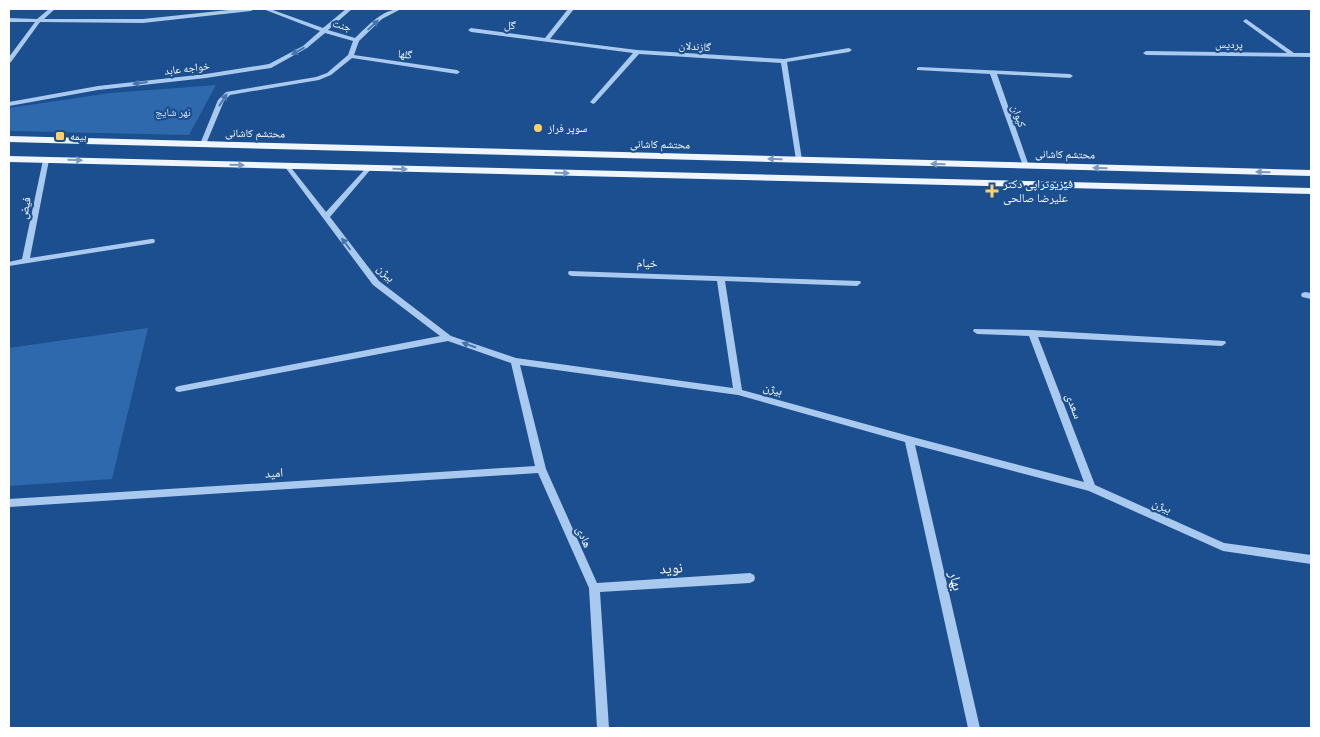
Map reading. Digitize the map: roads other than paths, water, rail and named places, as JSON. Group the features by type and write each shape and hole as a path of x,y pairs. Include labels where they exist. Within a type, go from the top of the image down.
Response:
{"main road":[{"name":"محتشم کاشانی","path":"9,139 1311,173"},
{"path":"9,159 1311,192"}],"street":[{"path":"9,61 39,20 52,9"},
{"path":"9,20 143,21 251,9"},
{"name":"جنت","path":"266,9 324,31 356,40"},
{"name":"خواجه عابد","path":"9,104 98,88 206,76 271,66 305,47 349,9"},
{"path":"203,144 221,100 228,93 318,79 329,74 351,56 356,40 380,18 398,9"},
{"path":"546,40 571,9"},
{"path":"1246,21 1292,54"},
{"name":"گل","path":"471,30 546,40"},
{"name":"گازندلان","path":"546,40 637,52 784,61 849,50"},
{"path":"593,102 637,52"},
{"name":"پردیس","path":"1146,53 1311,55"},
{"name":"گلها","path":"351,56 457,72"},
{"path":"784,61 799,160"},
{"path":"919,69 1070,76"},
{"name":"کیوان","path":"993,73 1026,166"},
{"name":"فیض","path":"26,262 46,160"},
{"name":"بیژن","path":"287,166 376,283 448,338 516,361 738,392 909,440 1092,488 1223,547 1311,560"},
{"path":"326,217 369,168"},
{"path":"9,264 151,241"},
{"name":"خیام","path":"572,273 857,283"},
{"path":"722,278 738,392"},
{"path":"977,331 1222,343"},
{"name":"سعدی","path":"1032,333 1092,488"},
{"path":"179,389 448,338"},
{"name":"هادی","path":"516,361 541,469 594,588 602,728"},
{"name":"بهار","path":"909,440 974,728"},
{"name":"امید","path":"9,502 541,469"},
{"name":"نوید","path":"594,588 750,578"}],"place":[{"name":"سوپر فراز","path":"538,128"},
{"name":"بیمه","path":"60,136"},
{"name":"فیزیوتراپی دکتر علیرضا صالحی","path":"992,191"}],"park label":[{"name":"نهر شایج","path":"173,112"}]}
